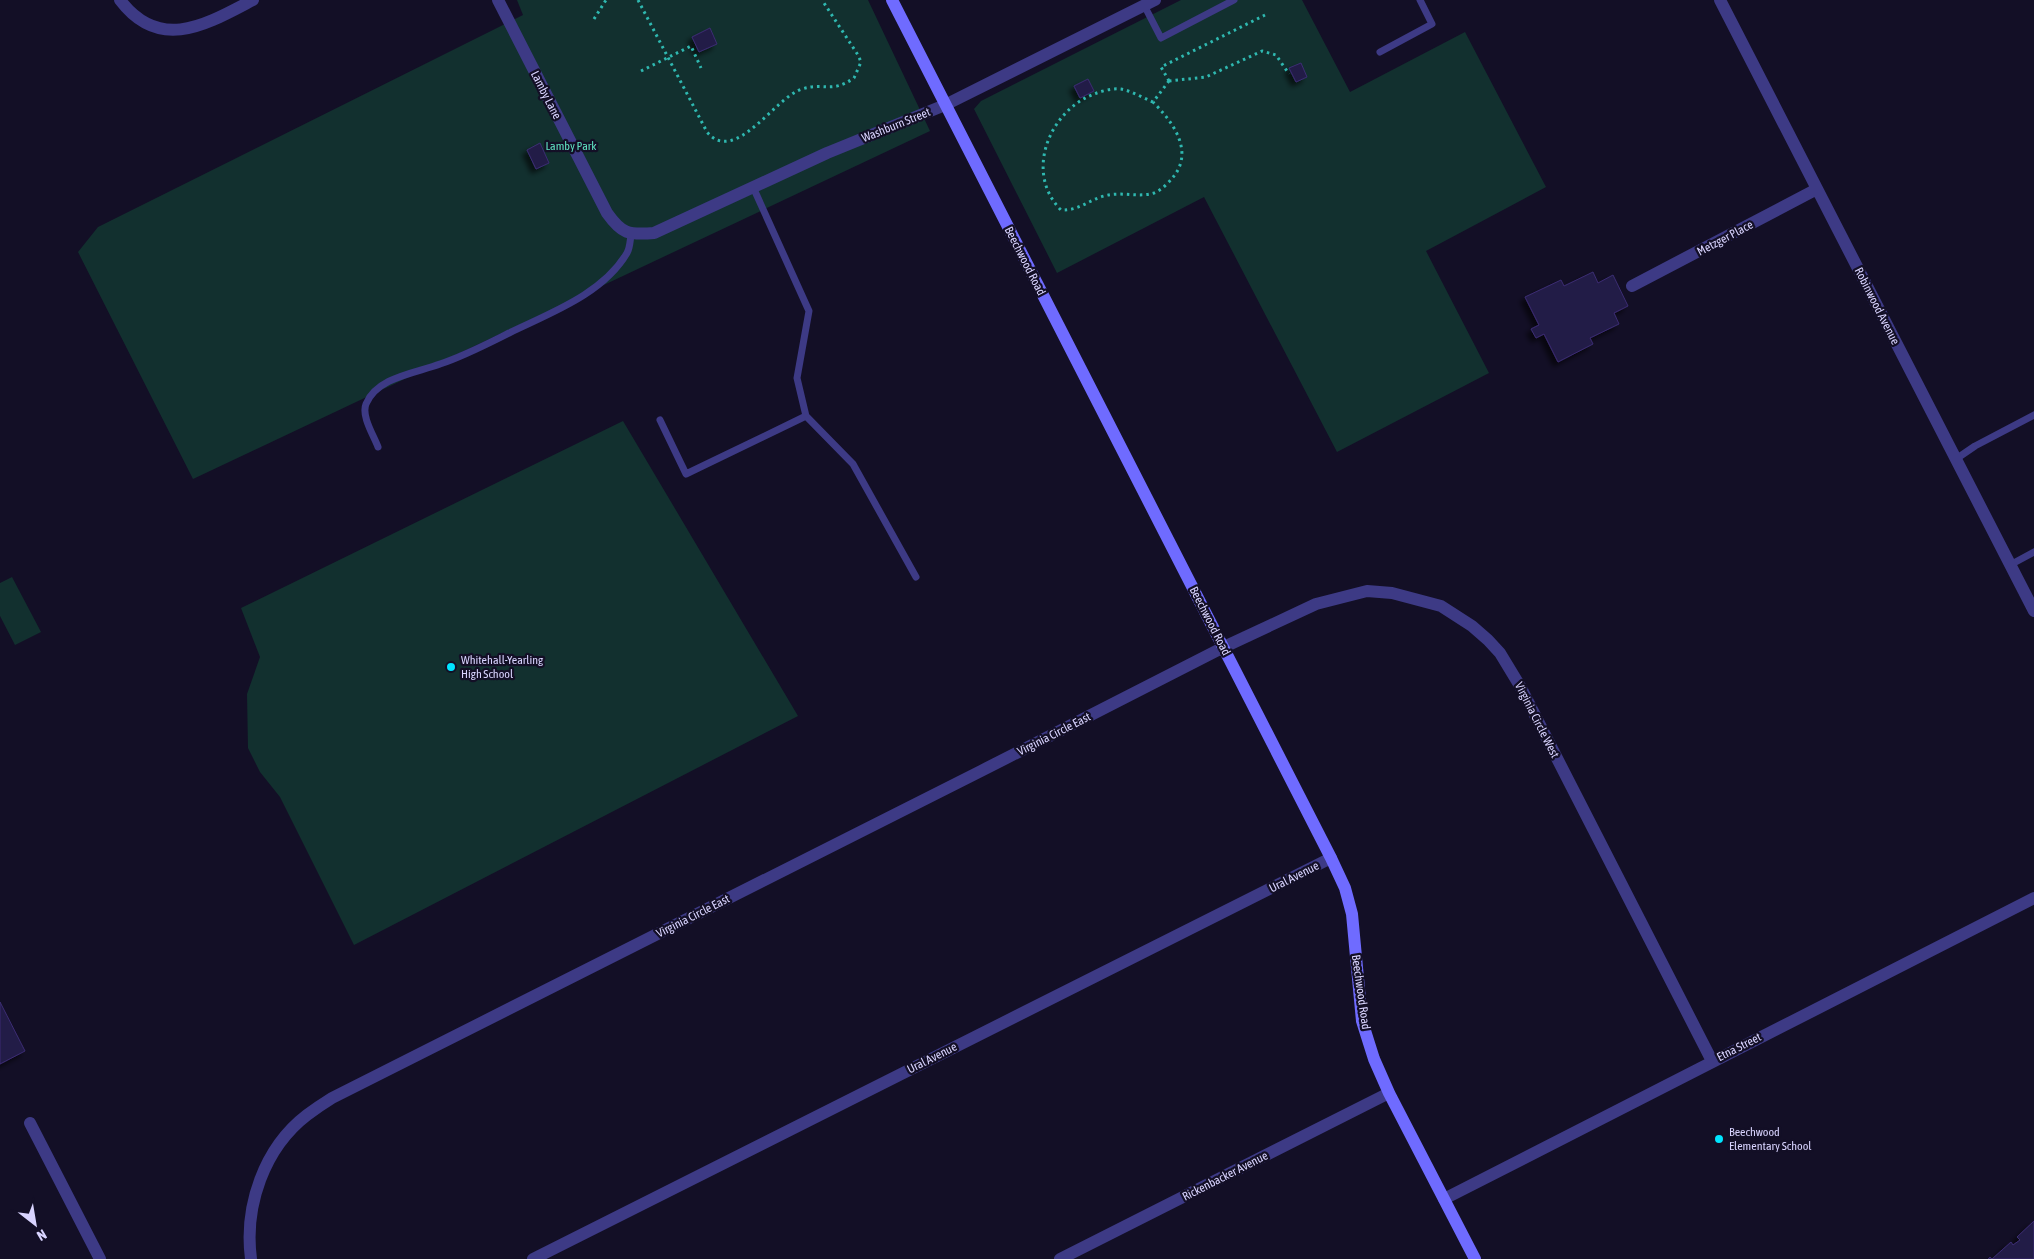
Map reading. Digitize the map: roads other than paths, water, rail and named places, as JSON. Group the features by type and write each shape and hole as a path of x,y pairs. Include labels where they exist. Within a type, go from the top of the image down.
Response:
{"street":[{"path":"120,0 138,18 154,27 171,30 206,24 254,0"},
{"name":"Lamby Lane","path":"498,0 607,212 616,226 631,235"},
{"name":"Beechwood Road","path":"892,0 1224,647 1345,888 1352,914 1362,1021 1374,1059 1389,1093 1475,1259"},
{"name":"Robinwood Avenue","path":"1720,0 2034,611"},
{"name":"Washburn Street","path":"631,235 654,233 827,153 945,105 1150,3"},
{"name":"Metzger Place","path":"1632,286 1817,189"},
{"name":"Virginia Circle West","path":"1224,647 1316,604 1367,591 1392,593 1441,606 1477,631 1500,654 1510,668 1712,1061"},
{"name":"Virginia Circle East","path":"252,1259 250,1223 254,1197 264,1170 275,1149 288,1133 306,1115 332,1098 981,772 1224,647"},
{"name":"Ural Avenue","path":"533,1259 1331,858"},
{"name":"Etna Street","path":"1444,1199 2034,898"},
{"name":"Rickenbacker Avenue","path":"1060,1259 1389,1093"},
{"path":"30,1123 100,1259"}],"lane":[{"path":"1150,3 1161,38 1234,0"},
{"path":"1380,52 1432,24 1420,0"},
{"path":"753,187 809,311 797,378 806,416 853,464 916,577"},
{"path":"378,447 364,410 366,403 377,389 404,376 441,364 481,346 584,295 617,267 628,251 631,235"},
{"path":"1956,459 1975,446 2034,415"},
{"path":"660,420 686,474 806,416"},
{"path":"2010,565 2034,552"}],"place":[{"name":"Whitehall-Yearling High School","path":"451,667"},
{"name":"Beechwood Elementary School","path":"1719,1139"}],"park label":[{"name":"Lamby Park","path":"571,146"}]}
